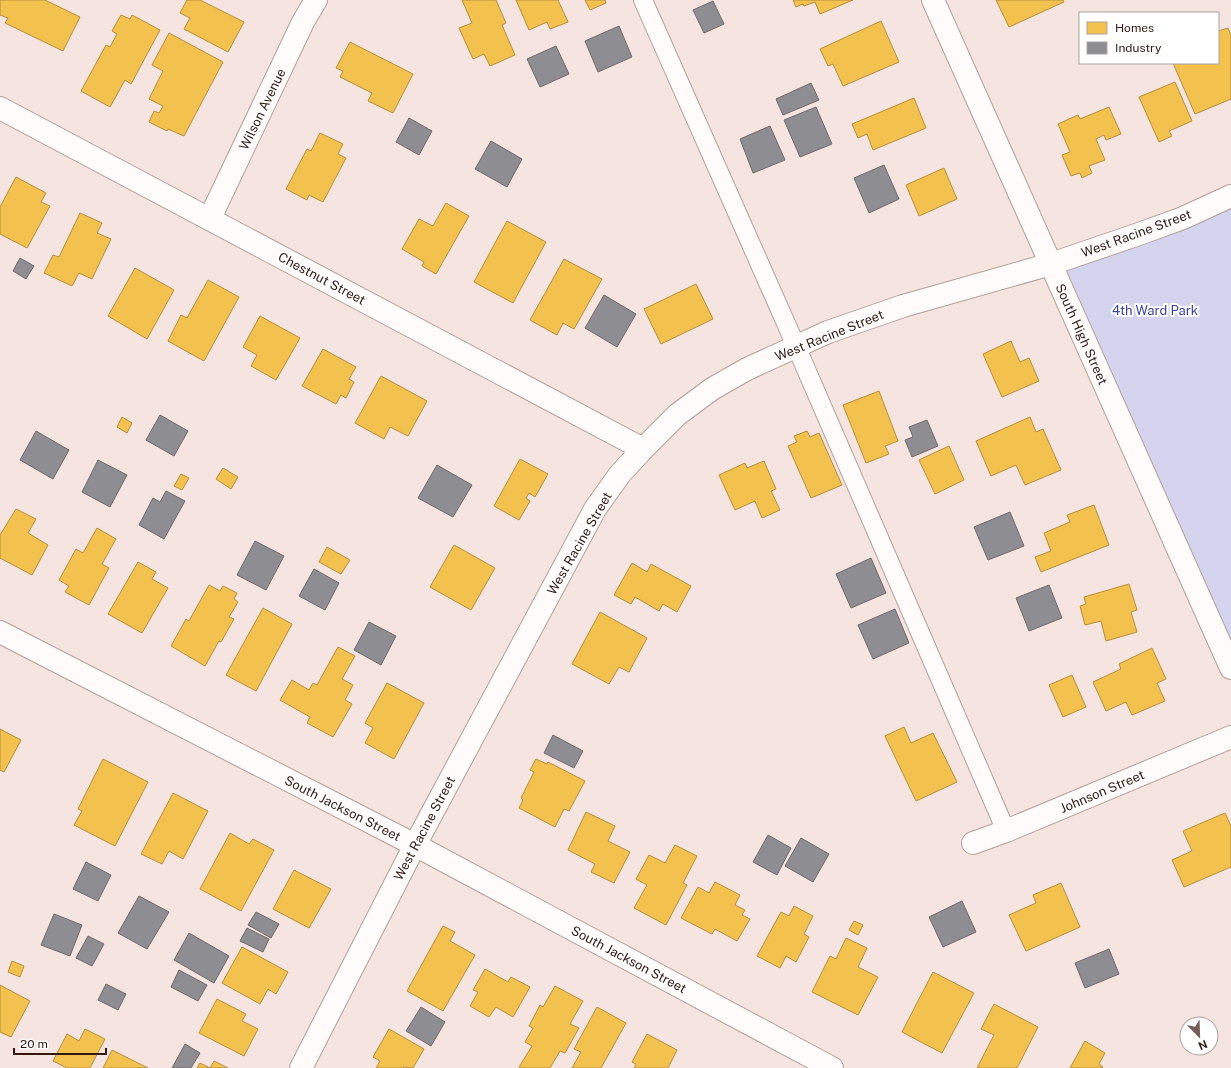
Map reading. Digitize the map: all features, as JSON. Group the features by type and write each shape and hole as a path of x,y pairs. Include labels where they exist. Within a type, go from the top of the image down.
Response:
{"street":[{"name":"Wilson Avenue","path":"210,218 303,22 316,0"},
{"name":"South High Street","path":"933,0 1231,668"},
{"name":"Chestnut Street","path":"0,108 210,218 642,449"},
{"name":"West Racine Street","path":"301,1068 415,844 595,509 620,474 642,449 677,415 712,389 747,369 828,332 903,306 1051,264 1183,218 1231,196"},
{"name":"South Jackson Street","path":"0,632 415,844 832,1068"},
{"name":"Johnson Street","path":"973,843 1006,831 1231,738"}],"lane":[{"path":"643,0 796,346 1006,831"}],"green space":[{"name":"4th Ward Park","path":"1231,196 1231,668 1051,264"}],"building: Homes":[{"path":"0,0 45,0 80,17 63,51 5,23 8,18 0,15"},
{"path":"187,0 200,0 244,22 228,52 184,29 190,18 180,13"},
{"path":"462,0 496,0 506,23 502,25 515,55 490,66 484,54 473,59 459,28 472,23"},
{"path":"516,0 558,0 568,22 550,29 547,22 529,30"},
{"path":"585,0 605,0 606,3 590,10"},
{"path":"793,0 853,0 820,14 815,2 796,7"},
{"path":"996,0 1063,0 1064,2 1009,27"},
{"path":"121,15 130,19 132,15 160,30 131,84 125,80 110,107 81,91 106,45 110,47 117,34 112,31"},
{"path":"881,21 899,62 843,86 833,64 828,66 820,49"},
{"path":"1228,28 1231,35 1231,99 1195,114 1173,64 1219,64 1219,31"},
{"path":"169,33 223,62 184,136 168,129 167,131 149,122 154,111 159,113 163,106 149,99 163,71 152,65"},
{"path":"350,42 413,74 393,113 368,101 372,93 340,77 343,71 336,68"},
{"path":"1175,82 1192,121 1169,131 1172,136 1159,142 1139,97"},
{"path":"914,98 926,128 873,150 867,134 858,138 852,124"},
{"path":"1109,107 1121,134 1106,140 1104,135 1096,139 1105,160 1089,166 1092,173 1082,178 1080,173 1071,176 1062,155 1070,152 1058,124 1078,115 1080,119"},
{"path":"320,133 343,144 338,154 346,158 323,202 309,195 307,200 286,189 307,149 311,151"},
{"path":"944,168 957,199 919,216 906,185"},
{"path":"16,177 46,193 41,202 50,206 27,248 0,234 0,207"},
{"path":"446,203 469,216 436,274 422,266 424,262 402,249 419,219 433,226"},
{"path":"80,213 102,223 97,233 111,239 92,279 79,273 72,286 44,273 53,255 59,257"},
{"path":"507,221 546,242 513,303 474,282"},
{"path":"564,259 602,279 574,329 563,323 557,335 530,320"},
{"path":"135,268 174,290 147,339 108,316"},
{"path":"208,280 239,297 204,361 168,341 181,315 187,318"},
{"path":"696,284 713,319 661,344 644,309"},
{"path":"260,316 300,338 276,380 251,366 257,355 243,347"},
{"path":"1011,341 1020,362 1029,358 1039,381 1002,397 983,354"},
{"path":"323,349 356,367 349,379 354,382 346,398 341,395 336,404 302,386"},
{"path":"381,376 427,401 408,436 390,427 384,439 355,423"},
{"path":"879,391 898,441 885,446 889,454 866,463 843,405"},
{"path":"122,417 132,423 127,433 117,427"},
{"path":"1030,417 1036,432 1043,429 1061,470 1025,485 1016,465 991,476 976,441"},
{"path":"807,431 810,437 819,433 842,485 811,498 788,446 797,442 794,436"},
{"path":"949,446 964,480 935,494 919,460"},
{"path":"520,459 548,474 535,497 529,493 526,498 530,501 519,520 494,506"},
{"path":"764,461 776,489 771,491 780,510 762,518 755,501 735,510 719,475 745,463 747,468"},
{"path":"223,468 238,477 231,489 216,479"},
{"path":"181,474 189,478 182,490 174,486"},
{"path":"1094,505 1109,545 1041,572 1035,557 1051,551 1044,533 1070,522 1067,515"},
{"path":"16,509 36,519 28,533 48,545 32,575 0,558 0,535"},
{"path":"97,528 116,539 102,564 109,568 89,605 65,592 69,586 59,580 76,549 83,553"},
{"path":"454,545 495,568 471,610 430,587"},
{"path":"327,547 350,560 341,574 319,562"},
{"path":"138,562 156,572 152,579 168,588 142,633 108,614"},
{"path":"632,563 647,572 651,564 691,586 677,612 663,604 659,611 635,597 631,604 614,595"},
{"path":"1129,584 1137,610 1131,612 1137,632 1106,641 1101,621 1085,625 1080,606 1086,604 1084,597"},
{"path":"209,585 220,591 223,586 237,593 234,599 238,602 229,617 234,619 221,642 219,641 205,666 171,646 186,619 189,621"},
{"path":"263,608 292,624 256,691 226,675"},
{"path":"600,612 647,638 629,672 619,667 609,684 572,664"},
{"path":"338,647 355,656 342,679 353,685 345,700 352,704 333,737 307,723 310,717 280,700 292,680 309,690 313,683 317,685"},
{"path":"1152,648 1166,679 1157,683 1165,701 1132,715 1126,702 1106,711 1093,682 1121,669 1119,664"},
{"path":"1072,675 1086,707 1063,717 1049,685"},
{"path":"387,683 424,703 394,759 365,743 373,728 365,723"},
{"path":"904,727 911,743 933,733 957,782 916,801 885,736"},
{"path":"0,729 21,740 4,772 0,770"},
{"path":"103,759 148,782 115,846 74,825 82,811 78,809"},
{"path":"536,759 547,764 548,762 585,781 569,811 564,809 555,827 519,808 523,800 521,798 534,772 530,770"},
{"path":"173,793 208,811 183,859 169,851 162,864 141,854"},
{"path":"586,812 615,826 608,841 630,852 614,883 591,872 595,864 568,850"},
{"path":"1225,813 1231,826 1231,867 1184,887 1172,860 1192,851 1183,831"},
{"path":"230,833 249,844 253,839 274,850 241,911 200,889"},
{"path":"675,845 697,856 683,883 687,885 666,925 634,908 647,885 636,879 649,855 665,863"},
{"path":"294,870 331,889 309,928 273,909"},
{"path":"715,882 740,895 735,905 745,910 742,915 750,919 737,941 715,929 712,934 681,918 698,887 709,893"},
{"path":"1061,883 1080,927 1026,951 1009,915 1036,903 1033,895"},
{"path":"794,906 813,916 804,934 809,937 796,962 786,956 780,968 757,956 781,912 789,916"},
{"path":"854,921 863,925 858,935 849,930"},
{"path":"443,926 455,932 450,941 475,955 443,1011 407,991"},
{"path":"846,938 867,948 858,967 878,977 858,1015 812,992 830,956 836,959"},
{"path":"242,947 288,972 276,994 268,989 260,1004 222,983"},
{"path":"12,961 24,966 20,977 8,972"},
{"path":"485,969 508,982 511,977 530,987 513,1017 496,1007 489,1017 470,1006 478,992 473,990"},
{"path":"933,972 974,993 942,1053 902,1032"},
{"path":"0,985 30,1001 11,1037 0,1032"},
{"path":"555,986 583,1001 570,1024 579,1028 565,1053 560,1051 550,1068 521,1068 519,1067 532,1046 525,1042 533,1028 529,1026 540,1005 543,1007"},
{"path":"217,999 246,1014 242,1021 258,1029 244,1056 199,1033"},
{"path":"994,1004 1038,1027 1017,1068 977,1068 994,1035 981,1029"},
{"path":"597,1007 626,1023 601,1068 572,1068 581,1052 574,1049"},
{"path":"85,1029 105,1039 90,1068 67,1068 53,1061 67,1034 79,1041"},
{"path":"389,1029 424,1049 413,1068 376,1068 380,1061 373,1057"},
{"path":"647,1034 677,1050 668,1068 634,1068 636,1064 632,1062"},
{"path":"1085,1041 1105,1053 1099,1064 1103,1067 1102,1068 1070,1068"},
{"path":"112,1050 148,1068 103,1068"},
{"path":"214,1061 228,1068 210,1068"},
{"path":"200,1063 210,1068 197,1068"}],"building: Industry":[{"path":"713,1 724,24 704,33 693,10"},
{"path":"619,26 632,57 598,72 585,41"},
{"path":"556,46 569,74 540,87 527,59"},
{"path":"811,83 819,100 783,115 776,99"},
{"path":"816,107 832,144 800,157 784,120"},
{"path":"409,118 432,131 419,155 396,142"},
{"path":"770,126 785,160 753,173 740,139"},
{"path":"491,141 522,159 507,187 475,169"},
{"path":"884,165 899,199 869,213 854,178"},
{"path":"20,258 34,266 26,279 13,271"},
{"path":"604,295 636,314 617,347 585,328"},
{"path":"160,415 188,431 174,456 146,440"},
{"path":"927,420 938,446 912,457 905,440 913,437 909,427"},
{"path":"36,431 69,450 53,479 20,460"},
{"path":"98,460 127,475 110,507 82,492"},
{"path":"437,465 472,485 453,517 418,498"},
{"path":"166,491 185,501 164,539 139,525 153,498 160,502"},
{"path":"1010,512 1024,546 988,560 974,527"},
{"path":"255,541 284,556 266,590 237,575"},
{"path":"871,558 886,593 851,608 836,574"},
{"path":"314,569 339,583 325,610 299,596"},
{"path":"1049,585 1062,618 1029,631 1016,598"},
{"path":"895,609 909,643 873,659 858,625"},
{"path":"369,622 396,636 381,665 354,650"},
{"path":"553,735 583,751 574,768 544,753"},
{"path":"768,835 791,848 777,875 753,862"},
{"path":"801,838 829,854 813,882 785,866"},
{"path":"86,862 111,875 98,901 73,889"},
{"path":"139,896 169,912 147,949 118,933"},
{"path":"962,901 976,932 943,947 929,917"},
{"path":"256,912 279,924 271,938 248,925"},
{"path":"54,914 82,925 70,956 41,945"},
{"path":"247,928 269,939 263,952 240,941"},
{"path":"189,933 229,956 214,983 174,960"},
{"path":"88,936 104,944 92,966 76,958"},
{"path":"1109,949 1119,974 1085,988 1075,963"},
{"path":"179,970 207,985 198,1001 171,987"},
{"path":"106,984 126,994 118,1010 98,1000"},
{"path":"421,1007 445,1022 431,1046 406,1031"},
{"path":"185,1044 200,1053 191,1068 172,1068"}]}
